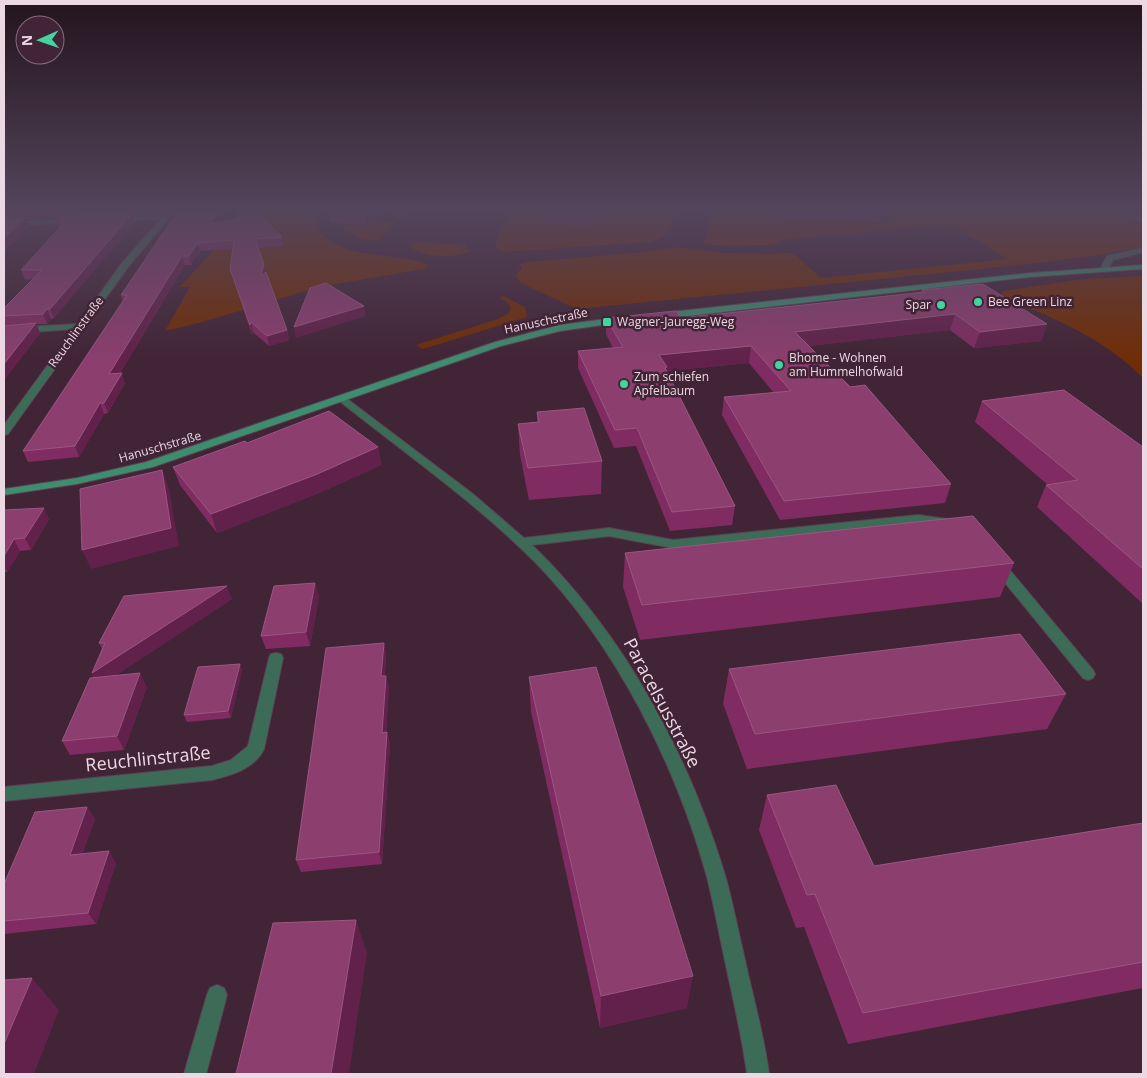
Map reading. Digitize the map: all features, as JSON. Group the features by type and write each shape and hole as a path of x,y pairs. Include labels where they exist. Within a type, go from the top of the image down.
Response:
{"street":[{"name":"Reuchlinstraße","path":"4,432 128,261"},
{"path":"1104,269 1108,261"},
{"path":"652,317 1012,277 1143,267"},
{"name":"Hanuschstraße","path":"4,492 77,480 149,465 237,436 472,352 560,328 632,319"},
{"path":"4,331 80,326"},
{"name":"Paracelsusstraße","path":"342,398 494,517 541,561 596,625 643,702 682,784 714,875 742,988 758,1074"},
{"path":"521,542 609,532 673,544 918,519 943,521 956,526"},
{"path":"992,558 1088,674"},
{"name":"Reuchlinstraße","path":"4,794 229,770 246,761 256,749 276,658"},
{"path":"195,1074 217,995"}],"shaded area":[{"path":"203,261 418,261 429,265 424,269 319,287 199,323 165,331 190,287 180,287"},
{"path":"537,261 802,261 821,278 985,261 1049,261 577,309 521,283 516,277 522,268 520,264"},
{"path":"1143,276 1143,378 1128,364 1095,340 1058,320 1001,296 1003,291 1083,279"},
{"path":"503,296 525,307 527,317 423,349 416,345 498,319 508,314 511,308 508,303 499,297"}],"building":[{"path":"29,261 91,261 50,309 47,309 43,314 4,316 4,308 42,270 21,270"},
{"path":"144,261 179,261 109,374 122,373 104,403 100,403 75,446 23,451 127,295 121,295"},
{"path":"231,261 263,261 261,276 266,272 287,330 267,336 251,322 250,325 230,269"},
{"path":"326,283 364,306 294,327 310,288"},
{"path":"983,284 1047,324 980,332 955,314 795,332 850,387 865,385 951,484 784,501 724,397 791,391 751,346 659,355 667,367 665,368 735,506 672,512 637,428 615,430 578,351 623,347 606,318 676,311 681,318"},
{"path":"36,323 4,364 4,326"},
{"path":"1064,390 1143,447 1143,569 1046,485 1078,480 982,401"},
{"path":"584,408 602,461 528,468 518,424 539,422 537,412"},
{"path":"329,411 378,447 315,475 211,514 173,467 245,441 247,443"},
{"path":"162,470 171,528 82,550 80,489"},
{"path":"44,508 25,538 14,539 4,556 4,510"},
{"path":"973,516 1014,563 642,605 625,553"},
{"path":"315,583 306,632 261,636 274,586"},
{"path":"227,586 92,673 105,643 99,643 124,596"},
{"path":"1020,634 1066,694 755,734 729,669"},
{"path":"384,643 381,676 386,676 382,733 387,732 379,852 296,860 326,648"},
{"path":"240,664 228,711 184,715 198,667"},
{"path":"596,667 693,976 601,996 529,677"},
{"path":"140,673 117,736 62,741 90,678"},
{"path":"836,785 874,866 1143,823 1143,962 863,1013 815,894 807,895 767,795"},
{"path":"87,807 70,855 109,851 88,913 4,921 4,884 35,812"},
{"path":"356,920 331,1074 236,1074 273,923"},
{"path":"32,978 4,1044 4,980"}],"place":[{"name":"Bee Green Linz","path":"978,302"},
{"name":"Spar","path":"941,305"},
{"name":"Wagner-Jauregg-Weg","path":"607,322"},
{"name":"Bhome - Wohnen am Hummelhofwald","path":"779,365"},
{"name":"Zum schiefen Apfelbaum","path":"624,384"}]}
